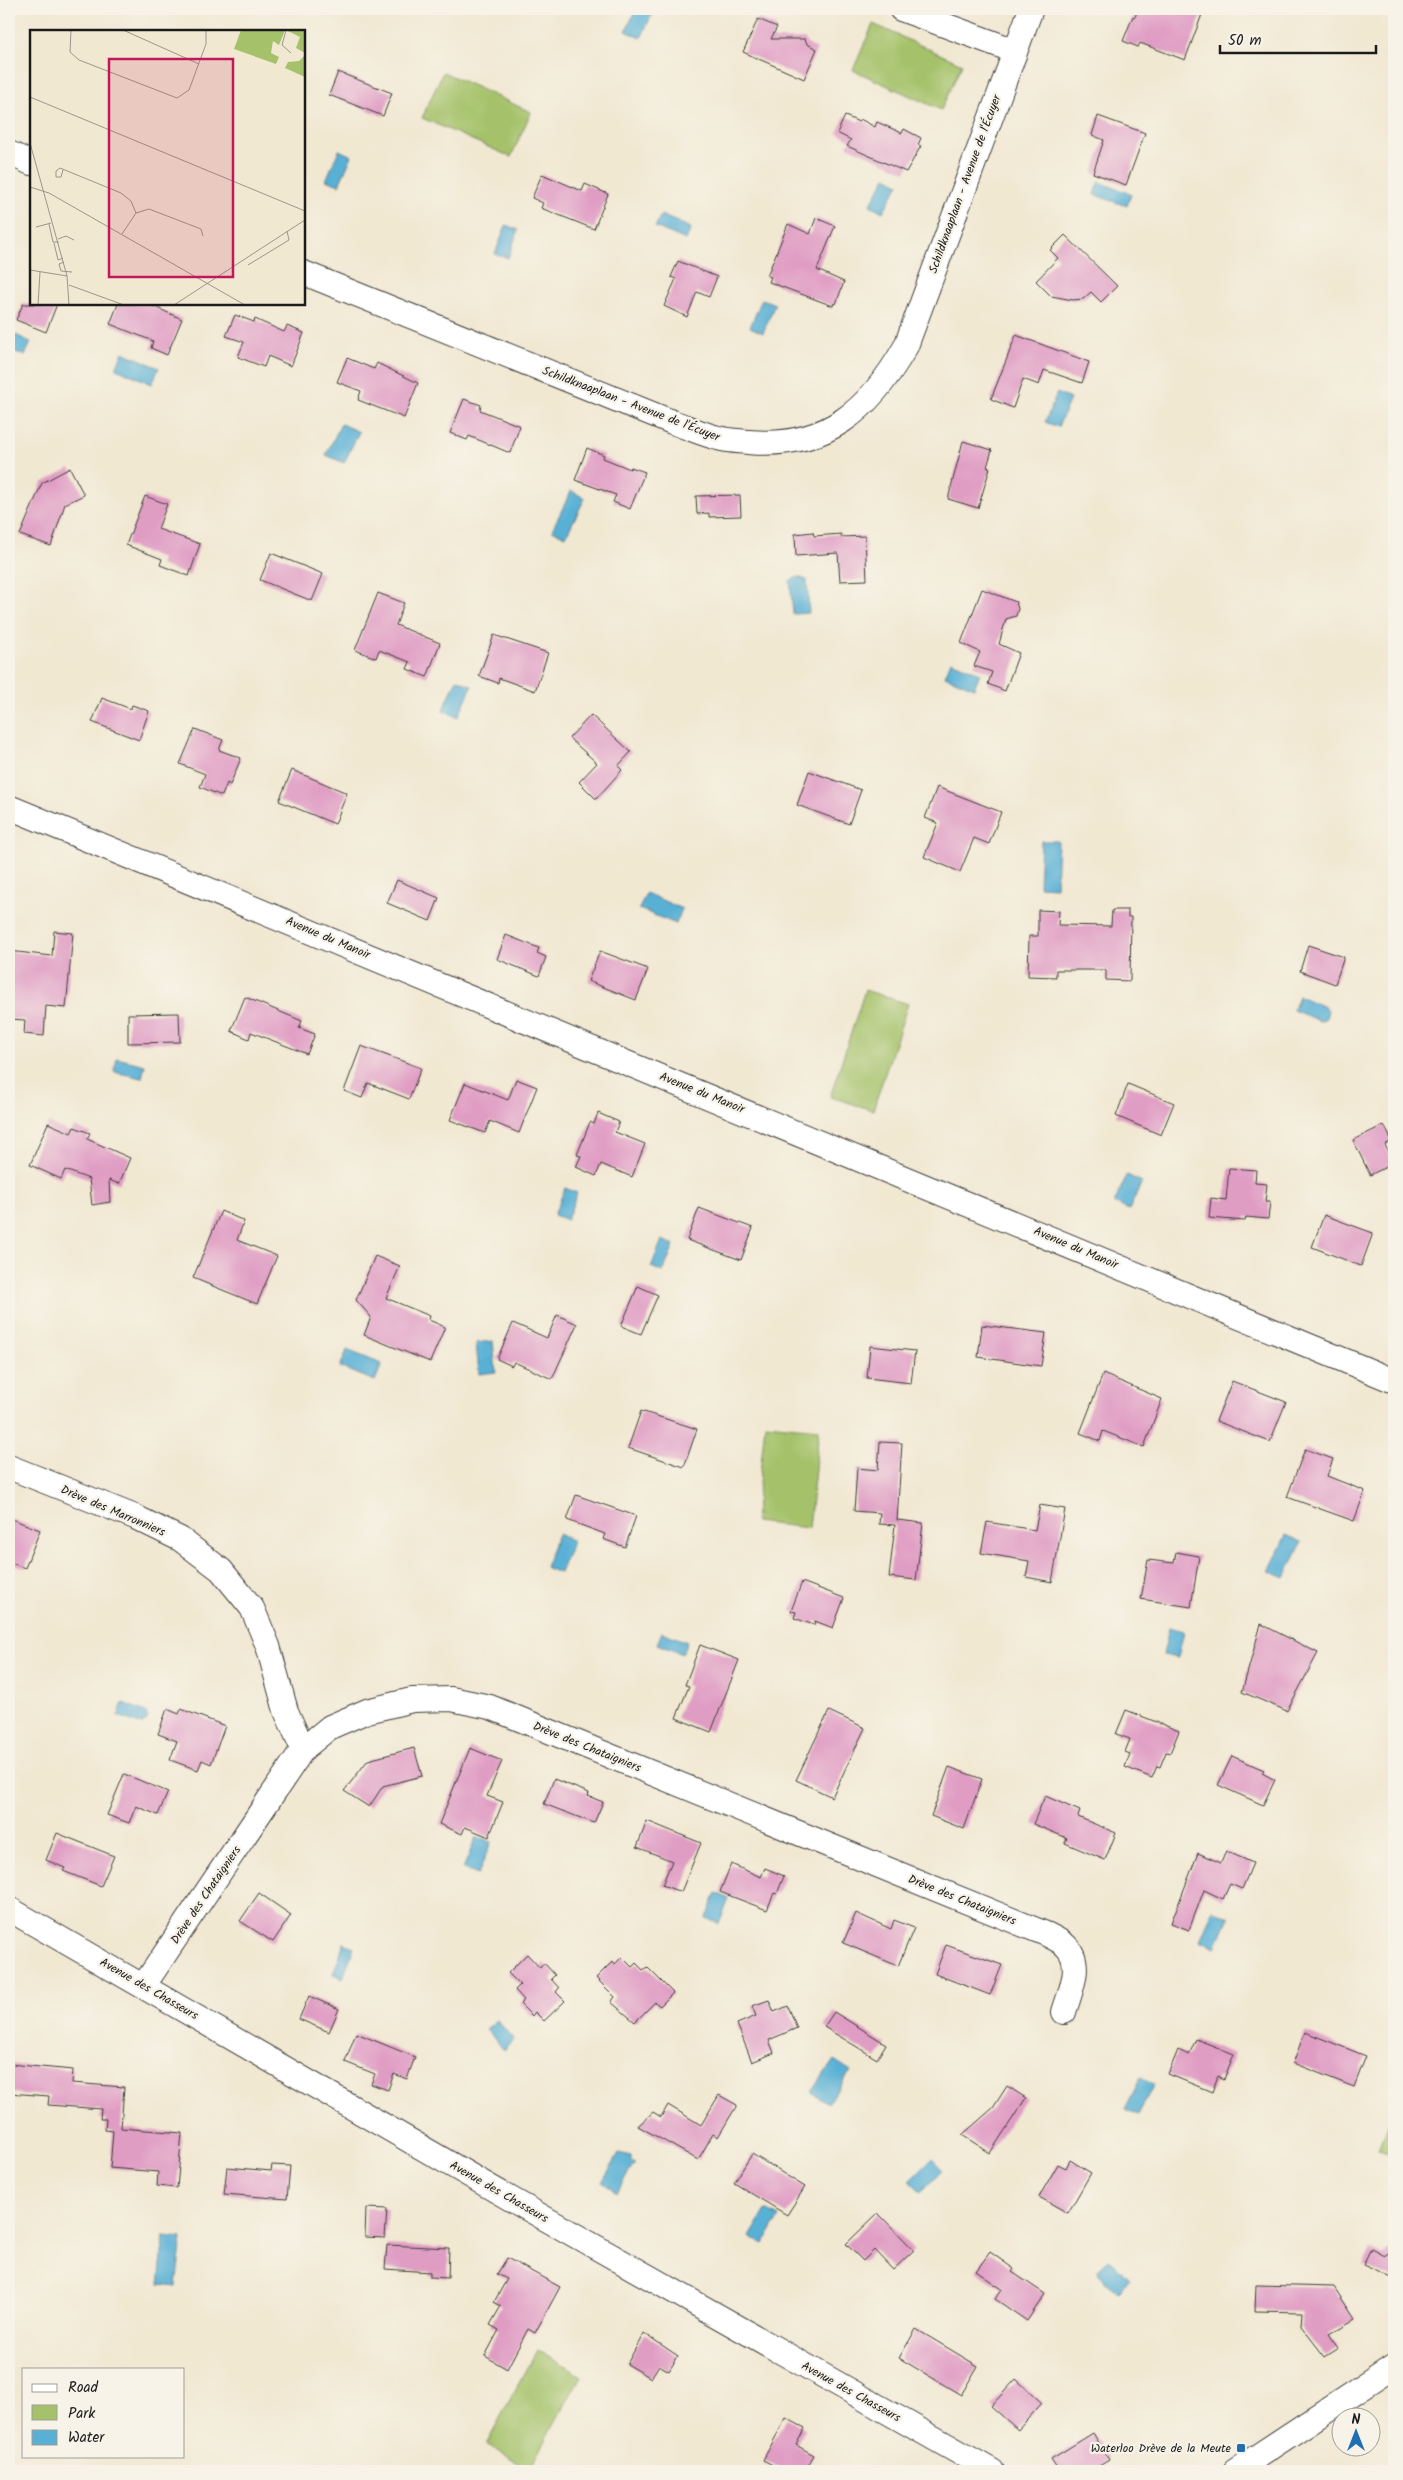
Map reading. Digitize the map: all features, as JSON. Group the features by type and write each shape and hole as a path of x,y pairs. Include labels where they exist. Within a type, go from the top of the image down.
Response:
{"street":[{"path":"901,9 1015,51"},
{"name":"Schildknaaplaan - Avenue de l'Écuyer","path":"305,273 672,422 720,439 769,443 808,438 835,425 864,404 889,377 906,346 1031,9"},
{"path":"9,154 30,162"},
{"name":"Avenue du Manoir","path":"9,807 1394,1381"},
{"name":"Drève des Marronniers","path":"9,1467 135,1517 180,1539 222,1570 252,1608 268,1646 286,1711 303,1749"},
{"name":"Drève des Chataigniers","path":"144,1985 303,1749 330,1727 367,1711 412,1700 451,1699 490,1707 1046,1934 1066,1946 1075,1962 1074,1980 1064,2012"},
{"name":"Avenue des Chasseurs","path":"9,1909 144,1985 524,2207 992,2471"},
{"path":"1235,2471 1394,2366"}],"green space":[{"path":"873,24 962,64 941,110 853,70"},
{"path":"443,72 531,112 511,157 422,118"},
{"path":"865,990 908,1004 873,1110 830,1097"},
{"path":"765,1424 819,1429 809,1528 755,1522"},
{"path":"1394,2109 1394,2155 1379,2150"},
{"path":"537,2350 581,2376 529,2469 486,2444"}],"water":[{"path":"636,9 654,10 641,38 626,31"},
{"path":"339,150 352,156 339,185 326,180"},
{"path":"886,177 899,184 883,212 870,205"},
{"path":"1099,182 1131,194 1127,206 1095,195"},
{"path":"661,215 691,228 686,240 655,227"},
{"path":"506,225 518,230 508,258 495,254"},
{"path":"762,299 775,304 763,333 750,327"},
{"path":"9,332 31,342 25,356 9,349"},
{"path":"123,352 159,368 152,384 116,368"},
{"path":"1057,393 1070,399 1058,427 1045,422"},
{"path":"341,424 359,432 344,463 326,455"},
{"path":"571,491 585,498 566,536 552,530"},
{"path":"798,577 807,580 809,613 793,614 790,581"},
{"path":"951,661 980,673 974,688 945,676"},
{"path":"457,679 472,686 458,717 443,710"},
{"path":"1041,841 1058,841 1056,887 1039,886"},
{"path":"646,893 682,909 676,924 639,909"},
{"path":"1299,996 1325,1007 1328,1011 1326,1018 1320,1021 1293,1010"},
{"path":"117,1058 145,1065 142,1078 114,1072"},
{"path":"1127,1175 1142,1182 1129,1210 1114,1203"},
{"path":"565,1188 577,1193 567,1220 554,1215"},
{"path":"662,1240 674,1245 663,1272 651,1267"},
{"path":"493,1341 496,1372 479,1374 476,1343"},
{"path":"347,1350 382,1364 375,1381 340,1367"},
{"path":"558,1534 573,1541 560,1573 545,1567"},
{"path":"1286,1535 1302,1542 1285,1578 1269,1571"},
{"path":"1169,1627 1184,1631 1178,1658 1163,1655"},
{"path":"662,1632 687,1642 682,1654 657,1644"},
{"path":"123,1703 146,1712 148,1718 146,1722 143,1722 142,1725 118,1716"},
{"path":"476,1837 491,1842 478,1875 463,1869"},
{"path":"716,1893 729,1899 719,1924 706,1918"},
{"path":"1213,1910 1229,1917 1216,1947 1200,1940"},
{"path":"344,1943 354,1947 343,1978 333,1974"},
{"path":"497,2020 514,2040 504,2050 486,2029"},
{"path":"834,2060 851,2071 828,2103 811,2092"},
{"path":"1141,2077 1154,2084 1138,2115 1125,2109"},
{"path":"619,2153 631,2156 631,2161 635,2163 617,2192 602,2182"},
{"path":"932,2159 943,2170 921,2192 910,2181"},
{"path":"766,2210 779,2217 763,2244 750,2237"},
{"path":"164,2236 182,2238 176,2286 159,2284"},
{"path":"1109,2259 1130,2279 1118,2292 1096,2271"}],"building":[{"path":"1138,9 1204,9 1185,60 1140,43 1138,47 1123,41 1133,16 1135,17"},
{"path":"758,19 777,27 771,39 805,39 807,44 817,49 804,79 743,52"},
{"path":"338,72 392,93 383,116 329,95"},
{"path":"845,116 859,122 860,119 875,127 877,122 902,133 904,129 921,138 918,145 921,146 906,172 847,146 851,140 837,133"},
{"path":"1098,116 1145,133 1126,185 1093,173 1104,140 1092,135"},
{"path":"542,174 582,191 585,184 608,194 594,229 541,208 543,203 532,198"},
{"path":"816,218 835,226 817,270 844,282 836,304 834,303 833,306 769,282 771,277 767,276 788,224 810,234"},
{"path":"1065,235 1117,286 1101,302 1091,292 1083,299 1073,300 1051,296 1036,281 1058,258 1050,250"},
{"path":"678,261 717,277 709,297 697,292 687,317 664,306 676,279 671,277"},
{"path":"23,304 57,305 46,332 16,320"},
{"path":"118,305 150,305 182,319 167,355 151,348 153,341 110,324"},
{"path":"235,315 254,322 255,319 284,332 287,326 304,333 291,366 268,356 264,367 238,357 244,342 226,336"},
{"path":"1016,335 1089,362 1082,383 1044,370 1039,385 1023,379 1013,408 991,399"},
{"path":"347,358 374,369 377,363 418,383 404,418 358,400 361,391 337,382"},
{"path":"464,399 481,405 480,410 520,426 510,453 469,436 467,440 450,433"},
{"path":"963,441 992,450 987,467 990,468 978,508 948,499"},
{"path":"587,448 604,455 603,458 630,469 631,467 645,472 630,509 613,502 616,495 575,480"},
{"path":"70,468 84,495 65,504 51,546 20,535 42,483"},
{"path":"740,495 741,516 709,517 709,513 697,514 696,496"},
{"path":"145,496 167,504 158,529 200,544 189,576 160,565 162,559 126,545"},
{"path":"813,532 814,536 841,534 841,537 865,536 867,580 840,581 838,553 796,556 795,534"},
{"path":"271,553 323,574 312,601 260,580"},
{"path":"982,589 1016,602 1018,609 1016,616 1006,619 999,644 1019,653 1005,691 988,684 992,672 974,666 980,652 961,643"},
{"path":"378,593 404,603 396,625 440,643 427,677 407,669 410,662 379,650 376,658 355,650"},
{"path":"494,635 548,653 535,691 499,678 498,683 479,676"},
{"path":"102,698 131,709 132,705 149,711 139,740 92,722"},
{"path":"591,715 631,752 618,766 622,770 596,799 579,782 597,763 569,738"},
{"path":"195,729 223,740 219,750 241,758 230,785 227,783 222,796 200,787 205,774 180,764"},
{"path":"292,770 347,793 335,824 279,801"},
{"path":"809,771 861,790 849,824 797,805"},
{"path":"937,787 1001,812 989,844 974,838 960,872 924,857 938,823 925,818"},
{"path":"397,880 439,898 430,921 387,903"},
{"path":"1038,910 1059,911 1058,925 1111,926 1112,910 1128,910 1128,917 1131,917 1130,981 1106,980 1106,970 1056,970 1056,977 1028,976 1029,936 1038,936"},
{"path":"54,931 73,933 66,1008 46,1006 44,1036 24,1034 25,1020 9,1019 9,951 52,956"},
{"path":"506,935 539,948 537,953 546,957 539,976 497,959"},
{"path":"1308,945 1344,957 1335,984 1300,971"},
{"path":"600,951 648,969 636,1000 588,981"},
{"path":"245,997 302,1021 299,1028 315,1034 307,1054 251,1032 249,1039 231,1031"},
{"path":"179,1013 180,1042 128,1043 128,1014"},
{"path":"361,1046 421,1068 409,1099 368,1083 362,1098 344,1091"},
{"path":"516,1079 537,1087 519,1133 490,1121 485,1133 450,1120 465,1083 508,1100"},
{"path":"1128,1084 1174,1103 1161,1135 1116,1116"},
{"path":"598,1113 619,1122 615,1132 645,1144 632,1177 601,1164 596,1176 576,1167 581,1156 577,1155 590,1122 594,1124"},
{"path":"48,1123 71,1133 74,1127 90,1133 87,1139 130,1158 119,1184 109,1180 110,1202 92,1205 89,1179 65,1170 61,1179 30,1165"},
{"path":"1384,1125 1392,1141 1385,1145 1394,1163 1370,1175 1353,1140"},
{"path":"1229,1168 1256,1170 1255,1183 1267,1184 1265,1202 1270,1202 1268,1219 1246,1217 1245,1221 1209,1218 1211,1198 1226,1200"},
{"path":"699,1208 753,1228 741,1260 687,1240"},
{"path":"221,1211 244,1221 237,1240 277,1256 257,1304 193,1278"},
{"path":"1324,1215 1373,1233 1361,1266 1312,1247"},
{"path":"375,1256 400,1266 386,1298 430,1316 429,1320 445,1327 430,1362 364,1335 371,1317 356,1300"},
{"path":"638,1286 658,1295 641,1334 621,1326"},
{"path":"557,1315 577,1324 552,1379 514,1362 512,1366 497,1359 513,1323 547,1338"},
{"path":"982,1325 1046,1333 1041,1366 978,1357"},
{"path":"870,1346 915,1351 911,1383 867,1378"},
{"path":"1103,1374 1162,1399 1144,1447 1103,1431 1100,1441 1080,1433"},
{"path":"1232,1381 1286,1402 1270,1442 1216,1421"},
{"path":"641,1411 697,1429 684,1467 628,1448"},
{"path":"880,1442 902,1443 897,1520 923,1523 916,1580 889,1577 895,1525 879,1524 880,1513 854,1511 857,1468 878,1470"},
{"path":"1305,1449 1333,1459 1327,1476 1365,1491 1354,1521 1287,1497"},
{"path":"576,1495 636,1516 625,1547 603,1539 605,1534 567,1520"},
{"path":"1040,1505 1065,1509 1052,1582 1026,1577 1029,1561 981,1553 987,1522 1035,1530"},
{"path":"9,1518 40,1530 25,1568 9,1562"},
{"path":"1176,1552 1199,1556 1191,1607 1141,1599 1148,1560 1174,1563"},
{"path":"802,1582 844,1598 833,1628 815,1621 814,1625 794,1618 796,1612 791,1611"},
{"path":"1261,1624 1318,1653 1287,1711 1242,1692"},
{"path":"700,1645 739,1660 711,1732 676,1718 689,1686 685,1685"},
{"path":"167,1709 179,1714 181,1709 225,1726 211,1764 202,1760 198,1770 170,1760 177,1741 158,1734"},
{"path":"1126,1710 1179,1731 1170,1753 1166,1752 1160,1767 1157,1766 1152,1778 1125,1767 1130,1754 1125,1752 1130,1739 1116,1734"},
{"path":"829,1711 865,1728 832,1797 796,1780"},
{"path":"414,1748 422,1776 383,1786 369,1807 344,1791 368,1760"},
{"path":"470,1748 502,1761 487,1796 503,1802 489,1837 465,1827 462,1834 439,1824"},
{"path":"1232,1756 1264,1770 1262,1773 1275,1780 1263,1805 1218,1785"},
{"path":"949,1767 982,1779 964,1829 931,1816"},
{"path":"124,1774 168,1792 158,1815 136,1806 129,1823 107,1815"},
{"path":"554,1779 589,1793 588,1796 603,1802 594,1823 544,1804"},
{"path":"1045,1796 1080,1811 1078,1817 1116,1833 1105,1860 1065,1843 1067,1838 1033,1824"},
{"path":"647,1821 701,1843 681,1892 662,1885 672,1861 637,1847"},
{"path":"57,1833 114,1856 101,1886 63,1871 65,1868 46,1860"},
{"path":"1226,1851 1253,1863 1242,1889 1230,1884 1223,1899 1204,1890 1189,1930 1171,1923 1198,1853 1221,1863"},
{"path":"731,1864 761,1877 765,1868 784,1876 777,1894 774,1893 767,1910 720,1892"},
{"path":"259,1893 291,1915 273,1942 240,1921"},
{"path":"856,1913 891,1929 894,1920 914,1928 898,1966 843,1943"},
{"path":"946,1945 1002,1965 990,1995 935,1974"},
{"path":"527,1954 540,1968 544,1963 555,1975 551,1979 559,1988 556,1992 565,2001 544,2021 535,2012 532,2016 520,2004 524,2000 515,1990 520,1985 508,1973"},
{"path":"622,1957 632,1967 636,1963 643,1970 647,1967 673,1993 660,2006 655,2002 635,2022 611,2002 615,1997 596,1978 613,1961 615,1964"},
{"path":"309,1996 339,2009 329,2032 299,2019"},
{"path":"769,2000 774,2012 788,2006 797,2028 769,2040 774,2053 752,2062 737,2024 756,2016 752,2006"},
{"path":"834,2012 886,2044 877,2059 824,2027"},
{"path":"1305,2032 1366,2056 1354,2087 1293,2063"},
{"path":"356,2033 415,2057 407,2079 394,2074 388,2090 371,2084 375,2074 345,2062"},
{"path":"1196,2039 1234,2054 1224,2079 1218,2076 1212,2092 1168,2074 1178,2050 1189,2055"},
{"path":"9,2064 73,2070 72,2083 124,2087 121,2128 182,2133 177,2188 157,2186 158,2172 110,2168 113,2131 105,2130 106,2119 100,2119 101,2109 48,2105 49,2096 9,2093"},
{"path":"1007,2086 1026,2098 990,2153 962,2135 993,2108"},
{"path":"719,2095 737,2105 718,2137 713,2134 698,2160 638,2126 653,2112 661,2117 668,2105 701,2125"},
{"path":"752,2154 805,2187 787,2215 734,2183"},
{"path":"1070,2160 1091,2173 1068,2213 1039,2197 1058,2164 1066,2168"},
{"path":"272,2165 290,2166 287,2199 224,2194 227,2167 271,2171"},
{"path":"366,2208 387,2209 385,2238 365,2237"},
{"path":"878,2213 914,2250 893,2270 874,2250 863,2261 846,2244"},
{"path":"387,2245 449,2248 448,2278 430,2277 430,2272 385,2269"},
{"path":"1371,2248 1384,2255 1394,2248 1394,2279 1363,2265"},
{"path":"990,2252 1014,2269 1012,2272 1045,2294 1027,2321 995,2299 1002,2289 976,2271"},
{"path":"507,2258 560,2287 535,2333 528,2329 507,2369 485,2356 499,2330 490,2325 501,2306 494,2302 507,2279 497,2274"},
{"path":"1256,2285 1334,2287 1355,2319 1329,2334 1339,2348 1325,2357 1301,2326 1302,2312 1255,2311"},
{"path":"916,2329 978,2366 961,2395 899,2358"},
{"path":"644,2333 678,2356 669,2371 659,2365 651,2378 627,2364"},
{"path":"1016,2379 1042,2403 1018,2430 991,2406"},
{"path":"786,2418 805,2428 796,2445 814,2455 805,2471 784,2471 763,2460"},
{"path":"1093,2433 1109,2460 1091,2471 1059,2471 1051,2459"}],"place":[{"name":"Waterloo Drève de la Meute","path":"1241,2448"}]}
